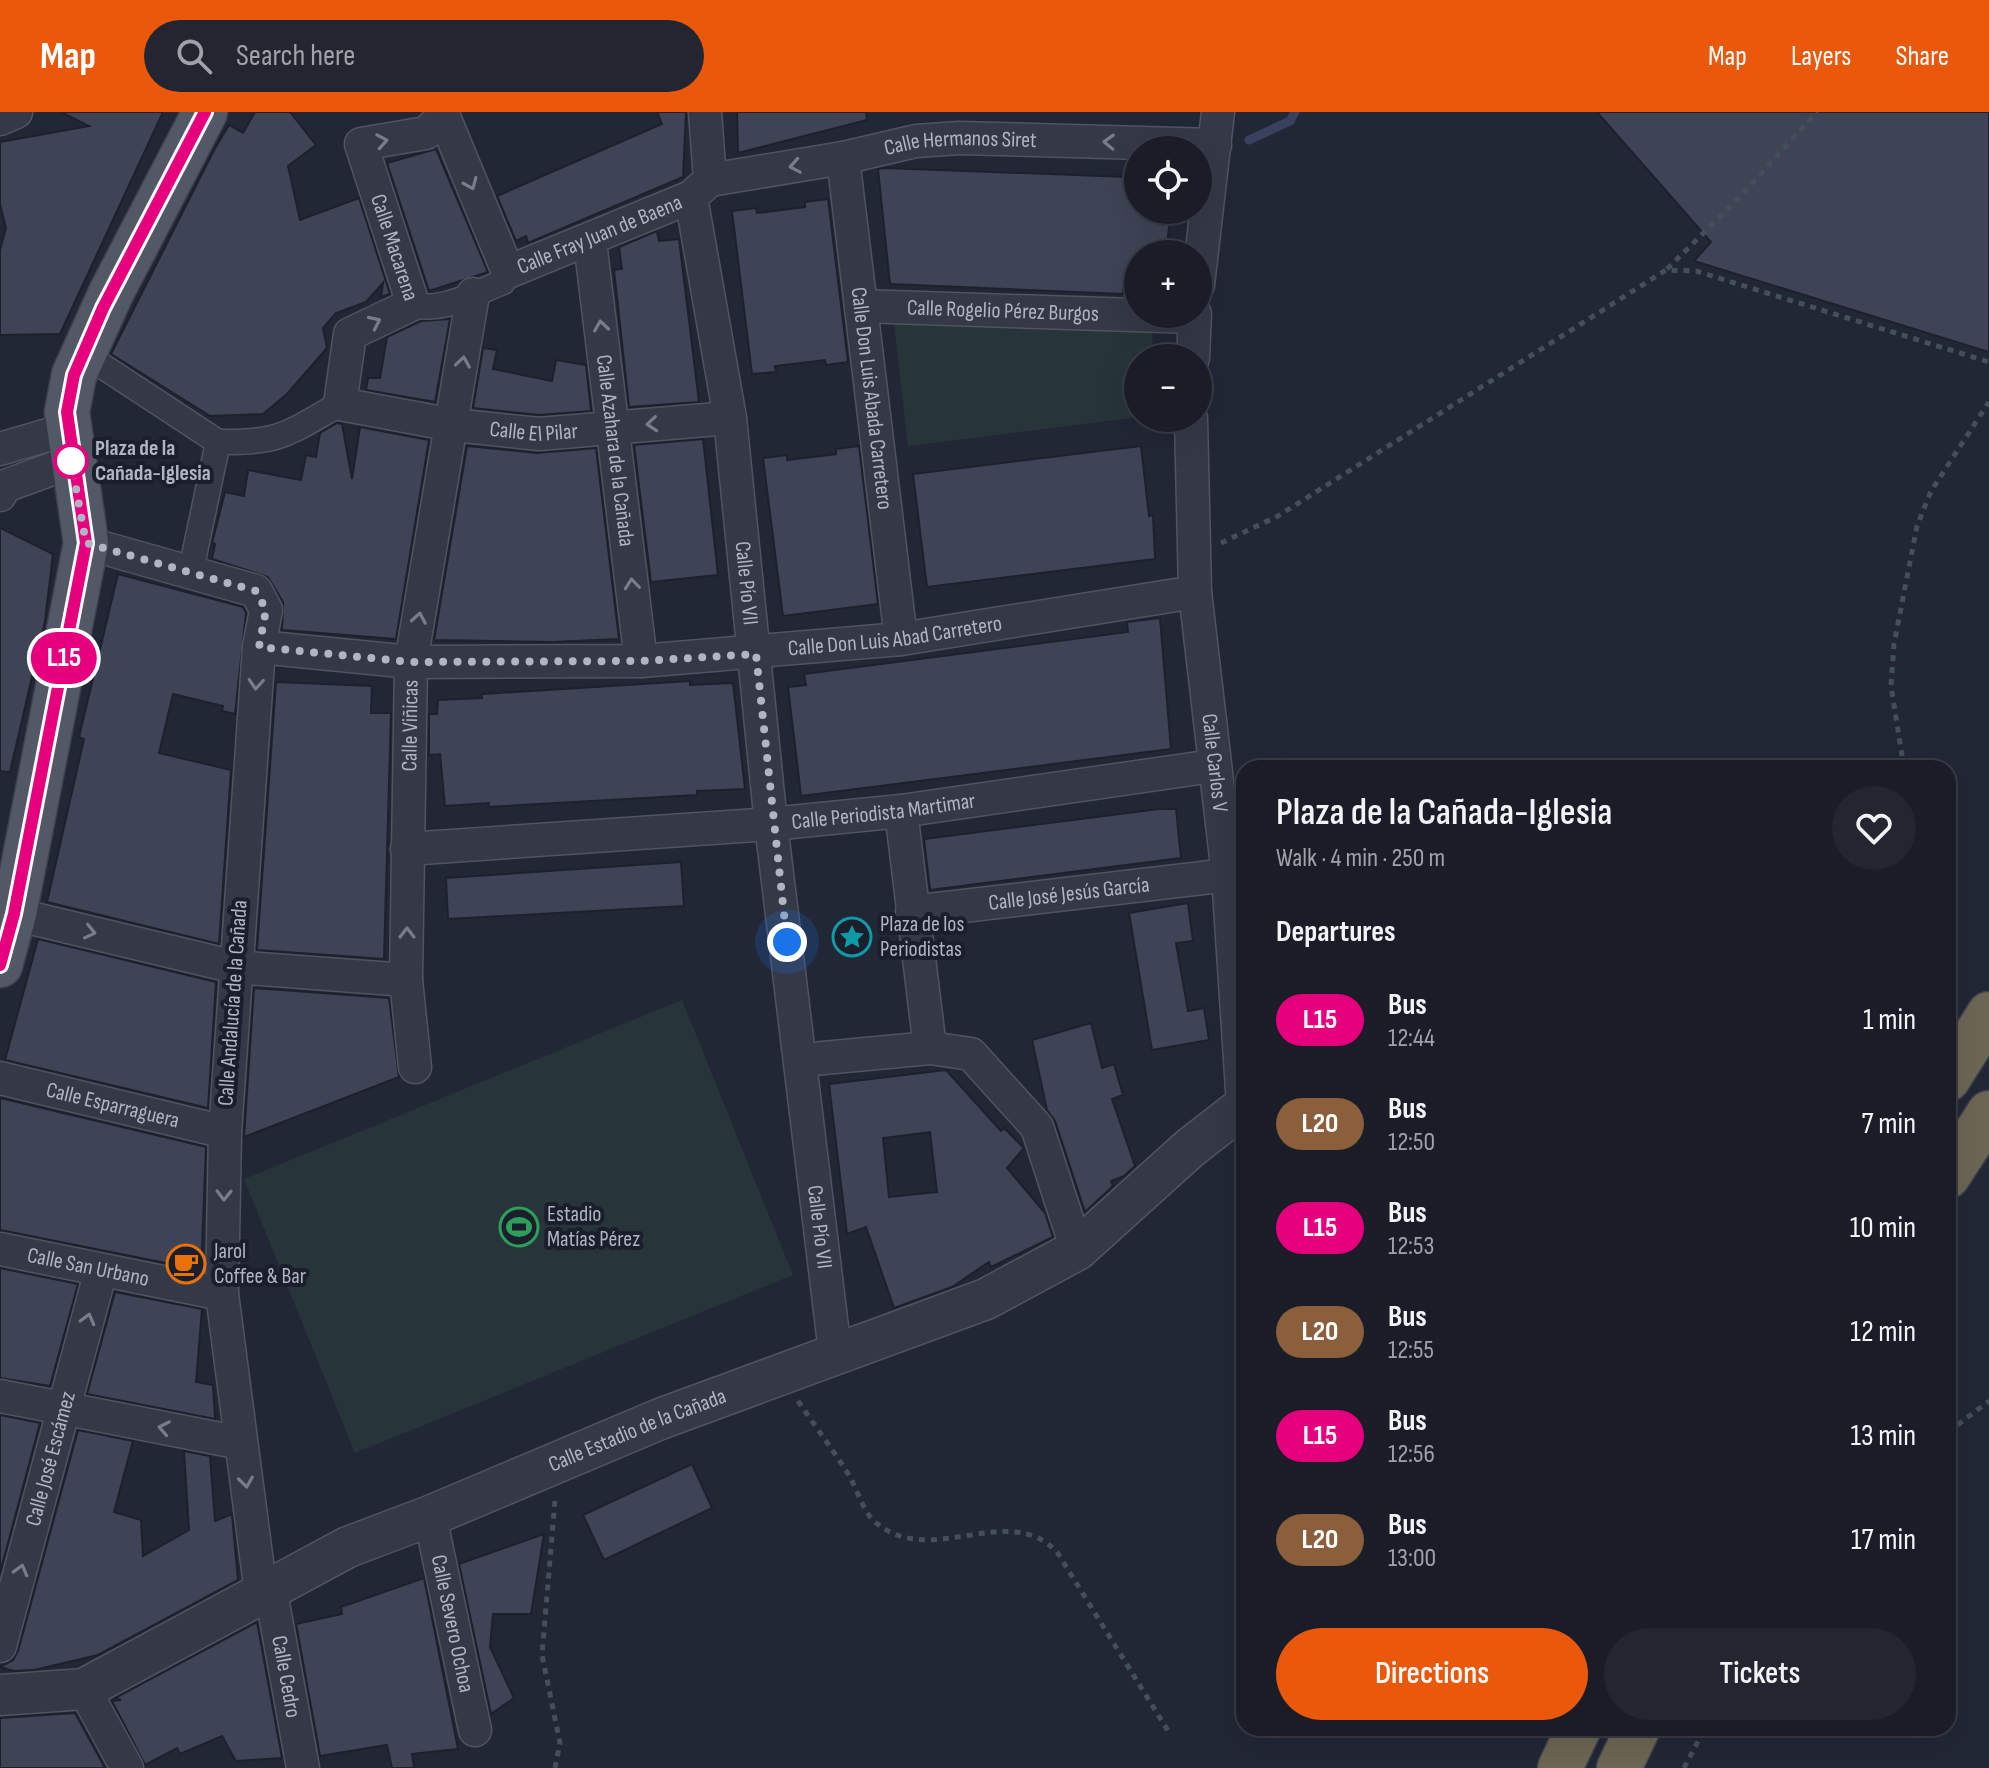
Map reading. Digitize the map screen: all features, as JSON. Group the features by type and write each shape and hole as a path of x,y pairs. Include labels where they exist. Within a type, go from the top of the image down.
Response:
{"highway":[{"path":"1956,1066 1989,1014"},
{"path":"1956,1164 1989,1113"},
{"path":"1560,1768 1575,1736"},
{"path":"1619,1768 1634,1736"}],"main road":[{"path":"0,965 14,914 86,543 67,412 74,375 106,303 205,112"}],"street":[{"path":"0,119 16,112"},
{"name":"Calle Pío VII","path":"705,112 700,189 730,418 771,824 835,1352"},
{"path":"1204,240 1218,112"},
{"path":"413,304 425,309 473,294 503,282 508,272 443,114"},
{"name":"Calle Macarena","path":"340,404 350,334 413,304 361,144 426,133 443,114"},
{"name":"Calle Hermanos Siret","path":"700,189 916,141 959,138 1215,145"},
{"name":"Calle Don Luis Abada Carretero","path":"843,158 901,639"},
{"name":"Calle Fray Juan de Baena","path":"508,272 590,242 700,189"},
{"name":"Calle Azahara de la Cañada","path":"590,242 641,661"},
{"name":"Calle Viñicas","path":"415,1067 406,980 411,662 473,294"},
{"name":"Calle Rogelio Pérez Burgos","path":"861,306 1124,305"},
{"path":"84,354 218,442 265,443 280,439 340,404"},
{"name":"Calle El Pilar","path":"340,404 453,425 539,434 730,418"},
{"name":"Calle Carlos V","path":"1191,432 1195,592 1228,875 1236,990"},
{"path":"191,570 218,442"},
{"path":"0,449 70,445"},
{"path":"0,495 5,486 70,445"},
{"name":"Calle Andalucía de la Cañada","path":"86,543 191,570 256,591 266,610 259,647 235,967 225,1132 222,1294 261,1593"},
{"name":"Calle Don Luis Abad Carretero","path":"259,647 411,662 641,661 756,654 901,639 1195,592"},
{"name":"Calle Periodista Martimar","path":"407,849 771,824 901,811 1213,766"},
{"path":"901,811 930,1048"},
{"name":"Calle José Jesús García","path":"912,912 1228,875"},
{"path":"14,914 235,967 406,980"},
{"path":"802,1060 930,1048 971,1054 1037,1127 1077,1250"},
{"name":"Calle Esparraguera","path":"0,1078 225,1132"},
{"name":"Calle Estadio de la Cañada","path":"0,1695 84,1689 348,1547 430,1516 660,1419 835,1352 986,1299 1077,1250 1190,1148 1236,1112"},
{"name":"Calle San Urbano","path":"0,1249 222,1294"},
{"name":"Calle José Escámez","path":"0,1646 101,1270"},
{"path":"0,1396 241,1443"},
{"name":"Calle Severo Ochoa","path":"430,1516 475,1730"},
{"name":"Calle Cedro","path":"261,1593 273,1603 303,1768"},
{"path":"84,1689 127,1768"}],"path":[{"path":"1195,555 1278,516 1666,270 1739,198 1817,112"},
{"path":"1666,270 1696,271 1989,362"},
{"path":"1903,760 1891,686 1894,644 1917,526 1931,491 1989,402"},
{"path":"779,1374 849,1475 873,1520 902,1535 948,1541 1007,1529 1042,1536 1057,1552 1170,1734"},
{"path":"1956,1426 1989,1401"},
{"path":"555,1768 560,1743 542,1655 559,1463"},
{"path":"1684,1768 1701,1736"}],"shaded area":[{"path":"893,315 1152,328 1153,344 1124,344 1124,419 908,446"},
{"name":"Estadio Matías Pérez","path":"682,1000 793,1275 355,1453 244,1179"}],"building":[{"path":"61,112 163,112 60,334 0,335 0,250 6,228 0,204 0,142 89,126"},
{"path":"255,112 290,112 316,145 288,166 300,220 359,198 390,294 381,297 383,283 366,302 336,313 323,328 327,348 287,394 263,414 210,416 111,354 214,150 229,125 243,133"},
{"path":"657,112 686,112 683,177 528,243 526,236 516,241 497,196 662,124"},
{"path":"737,112 866,112 867,120 738,153"},
{"path":"1597,112 1989,112 1989,352 1694,261 1711,242"},
{"path":"436,149 488,272 429,291 387,163"},
{"path":"878,169 1124,177 1124,224 1169,224 1168,240 1124,240 1123,294 890,284"},
{"path":"828,199 848,362 826,365 825,360 775,366 776,372 752,374 732,211 756,208 757,213 805,207 805,202"},
{"path":"657,231 659,241 679,239 699,402 629,407 614,270 622,269 619,247"},
{"path":"450,319 435,402 366,390 368,378 380,378 387,337 421,321"},
{"path":"483,348 497,350 493,369 552,381 556,360 586,365 591,411 539,415 473,408"},
{"path":"337,423 342,424 352,479 360,427 429,440 396,639 282,630 283,602 268,577 212,559 215,544 212,543 225,492 244,496 248,470 301,480 306,455 316,457 320,433"},
{"path":"703,439 718,575 651,582 634,445"},
{"path":"467,446 537,453 596,448 619,639 552,642 434,640"},
{"path":"859,446 878,604 783,616 763,458 787,455 787,460 836,454 836,449"},
{"path":"1141,446 1149,516 1153,515 1155,559 927,587 913,474"},
{"path":"0,528 53,554 45,621 10,772 0,771"},
{"path":"118,574 243,607 246,613 235,714 222,711 223,706 173,694 159,753 231,770 219,944 47,902 84,739 79,737"},
{"path":"1160,618 1171,749 801,796 788,687 806,685 804,674 1128,632 1127,622"},
{"path":"690,681 690,685 733,683 745,789 697,791 697,795 488,807 489,803 445,806 440,754 429,755 429,714 437,714 438,700 482,698 482,694"},
{"path":"276,682 372,686 371,713 391,713 384,959 257,950"},
{"path":"1176,809 1181,858 930,890 924,839"},
{"path":"681,862 684,906 448,919 446,878"},
{"path":"1188,903 1193,941 1176,943 1188,1011 1204,1008 1209,1040 1152,1050 1129,913"},
{"path":"38,939 216,982 208,1108 5,1060"},
{"path":"254,988 389,998 399,1077 244,1137"},
{"path":"1091,1023 1102,1068 1114,1064 1123,1095 1112,1099 1135,1166 1124,1176 1111,1181 1113,1186 1085,1212 1055,1121 1047,1110 1032,1040"},
{"path":"946,1070 1001,1131 1004,1128 1024,1148 1007,1168 1045,1213 1053,1237 991,1267 989,1262 952,1287 894,1308 866,1227 847,1234 829,1084","holes":["930,1132 937,1192 889,1197 883,1138"]},
{"path":"0,1098 206,1147 201,1270 0,1230"},
{"path":"0,1268 78,1284 50,1386 0,1378"},
{"path":"115,1292 202,1309 196,1382 213,1385 215,1419 87,1394"},
{"path":"0,1415 40,1423 0,1573"},
{"path":"78,1430 133,1441 114,1512 141,1520 143,1556 189,1530 184,1451 210,1456 215,1521 232,1514 238,1580 98,1655 34,1670 14,1671 0,1667 13,1660 18,1651"},
{"path":"692,1464 712,1508 604,1560 583,1515"},
{"path":"544,1534 531,1614 493,1614 490,1647 514,1698 491,1714 459,1564"},
{"path":"424,1578 458,1749 412,1754 414,1768 392,1768 387,1745 320,1756 296,1624 342,1614 341,1607"},
{"path":"257,1622 282,1758 236,1761 222,1736 180,1754 177,1748 145,1765 112,1701 121,1700 115,1698"},
{"path":"75,1713 105,1768 0,1768 0,1718"}],"waterway":[{"path":"1249,140 1290,121 1295,112"}],"bus line":[{"name":"L15","path":"0,965 14,914 86,543 71,462 67,412 74,375 103,308 205,112"}],"place":[{"name":"Plaza de la Cañada-Iglesia","path":"71,461"},
{"name":"Plaza de los Periodistas","path":"852,937"},
{"name":"Estadio Matías Pérez","path":"519,1227"},
{"name":"Jarol Coffee & Bar","path":"186,1264"}],"route":[{"path":"71,461 86,543 191,570 256,591 266,610 259,647 411,662 641,661 756,654 771,824 787,942"}]}
